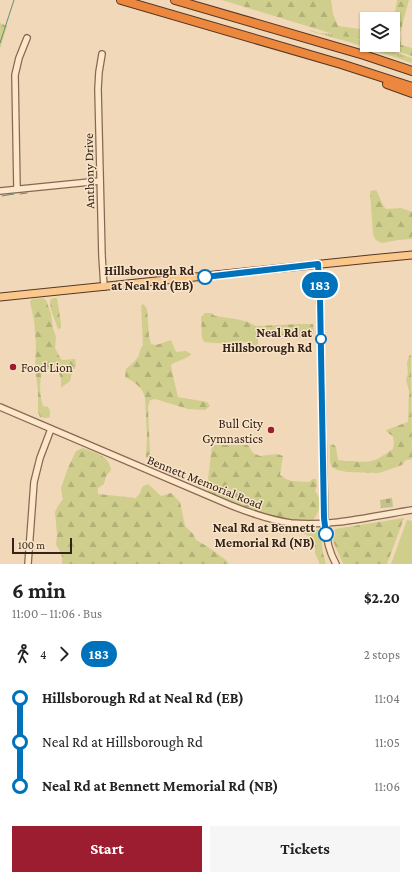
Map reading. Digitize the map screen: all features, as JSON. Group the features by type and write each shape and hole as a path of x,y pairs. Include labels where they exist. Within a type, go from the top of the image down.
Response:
{"highway":[{"path":"121,0 341,64 412,87"},
{"path":"174,0 364,55 412,71"},
{"path":"341,64 356,72 412,93"}],"main road":[{"path":"0,298 318,264 412,256"}],"street":[{"path":"17,189 15,75 19,58 27,38"},
{"name":"Anthony Drive","path":"102,54 98,89 104,287"},
{"path":"0,191 100,181"},
{"path":"318,264 325,523 326,537 336,564"},
{"name":"Bennett Memorial Road","path":"0,407 217,500 268,519 308,524 325,523 354,520 412,510"},
{"path":"28,564 34,482 40,458 51,429"}],"green space":[{"path":"222,0 331,0 333,14 338,26 360,29 360,40 333,34"},
{"path":"397,0 409,0 400,33 400,12 395,12"},
{"path":"0,23 7,26 0,49"},
{"path":"310,31 336,34 360,40 360,46 349,42"},
{"path":"400,33 401,45 412,48 412,56 400,52"},
{"path":"379,52 395,52 412,58 412,63"},
{"path":"376,190 386,209 401,208 412,212 412,239 382,243 376,240 373,235 370,191"},
{"path":"43,298 46,300 51,314 56,337 55,348 62,360 75,359 76,366 72,372 70,381 61,388 61,379 58,370 49,369 42,372 40,385 42,402 43,406 48,407 50,411 50,417 46,418 40,417 38,412 38,390 35,368 36,345 34,320 30,302 32,299"},
{"path":"57,298 61,324 61,328 58,329 51,310 50,300"},
{"path":"143,304 147,309 151,344 156,345 171,340 176,352 186,351 191,354 187,358 171,365 178,397 207,402 210,406 205,410 188,409 155,399 150,400 148,407 150,454 148,458 146,457 147,437 144,394 138,385 125,377 126,369 137,359 143,345 141,306"},
{"path":"205,313 211,313 215,316 248,322 256,326 313,324 313,336 304,338 275,335 264,336 258,338 258,350 254,348 252,343 247,342 228,344 204,342 202,338 201,317"},
{"path":"411,355 412,459 406,460 402,465 379,473 348,472 337,470 332,467 330,461 330,445 333,444 336,447 338,460 344,461 371,461 393,449 393,436 386,430 408,422 409,391 406,380 408,374 407,363 409,356"},
{"path":"212,445 248,445 253,453 260,456 277,454 283,456 280,475 286,479 292,481 309,482 316,479 317,485 315,491 319,499 320,506 315,518 312,521 281,521 219,499 209,493 207,488"},
{"path":"83,448 101,455 110,465 111,470 106,476 104,484 98,488 98,494 136,498 142,487 148,484 161,496 171,493 180,502 185,526 193,534 196,540 226,560 229,564 62,564 61,554 56,545 57,535 55,512 63,499 61,488 68,468 76,451"},
{"path":"392,498 393,507 381,508 380,500"},
{"path":"404,518 387,564 343,564 333,541 335,529"},
{"path":"407,520 412,521 412,564 391,564"},
{"path":"297,530 320,530 326,564 319,564 315,553 315,542 307,535"}],"waterway":[{"path":"0,43 14,0"},
{"path":"20,194 27,193"},
{"path":"2,196 14,194"}],"bus line":[{"name":"183","path":"205,277 318,264 320,297 324,518 326,534"}],"place":[{"name":"Hillsborough Rd at Neal Rd (EB)","path":"205,277"},
{"name":"Neal Rd at Hillsborough Rd","path":"321,339"},
{"name":"Food Lion","path":"13,367"},
{"name":"Bull City Gymnastics","path":"271,430"},
{"name":"Neal Rd at Bennett Memorial Rd (NB)","path":"326,534"}]}
